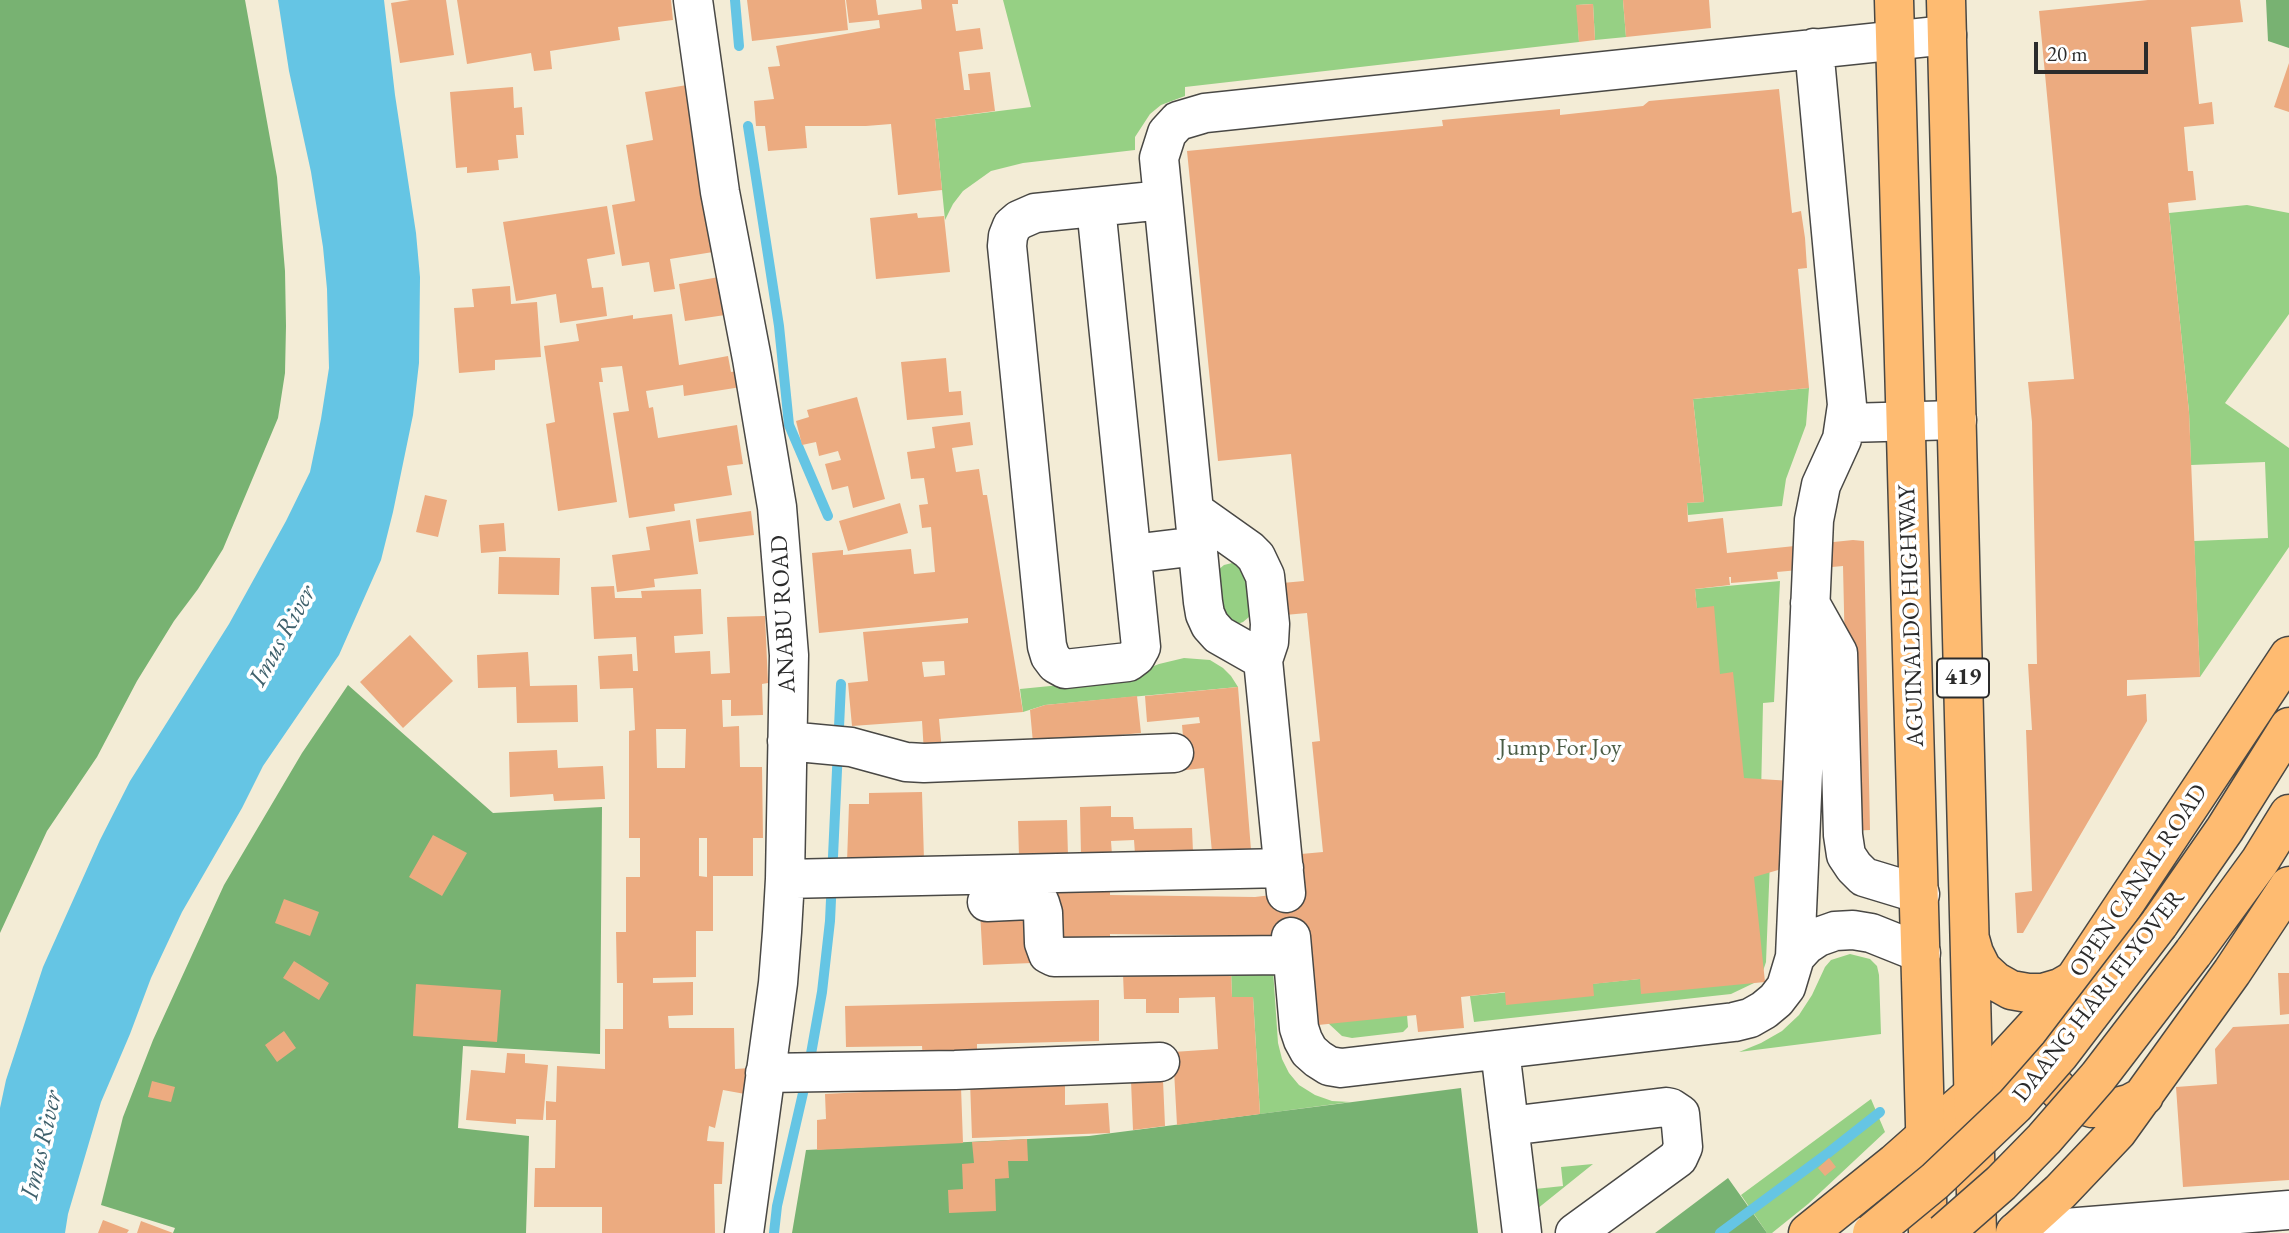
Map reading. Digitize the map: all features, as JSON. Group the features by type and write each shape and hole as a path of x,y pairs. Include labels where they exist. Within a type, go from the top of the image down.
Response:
{"main road":[{"name":"AGUINALDO HIGHWAY","path":"1895,0 1928,1233"},
{"name":"AGUINALDO HIGHWAY","path":"1947,17 1977,1233"},
{"name":"OPEN CANAL ROAD","path":"1808,1233 1926,1137 1973,1094 2040,1021 2074,979 2289,656"},
{"name":"DAANG HARI FLYOVER","path":"1872,1233 1954,1163 2015,1105 2045,1072 2159,924 2225,829 2289,728"},
{"name":"DAANG HARI FLYOVER","path":"1944,1233 2001,1183 2098,1077 2245,881 2289,814"},
{"path":"2015,1233 2082,1171 2117,1132 2289,886"},
{"path":"1970,935 1974,953 1982,969 2011,989 2043,993 2060,988 2074,979"},
{"path":"2040,1021 2037,1054 2052,1084 2065,1096 2079,1104 2104,1108 2129,1104 2144,1096"}],"street":[{"name":"ANABU ROAD","path":"693,0 720,192 777,507 789,655 821,744 816,878 778,983 777,1073 744,1233"},
{"path":"1263,660 1229,642 1210,625 1203,602 1159,158 1167,133 1178,121 1205,113 1896,40 1947,17"},
{"path":"988,902 1030,900 1040,903 1046,949 1048,954 1054,957 1292,946 1299,1028 1309,1051 1329,1066 1354,1068 1734,1022 1750,1018 1770,1005 1786,987 1795,957 1814,520 1825,477 1846,423 1847,388 1814,48"},
{"path":"1096,207 1140,647 1136,656 1128,662 1065,669 1056,664 1047,646 1008,236 1012,226 1026,215 1096,207 1163,200"},
{"path":"1846,423 1957,420"},
{"path":"816,878 1285,881 1263,660 1269,642 1270,624 1267,586 1261,566 1250,550 1196,529 1132,554"},
{"path":"1810,603 1838,653 1843,835 1846,855 1864,877 1920,894"},
{"path":"821,744 906,762 924,763 1174,753"},
{"path":"1795,957 1818,937 1853,930 1871,933 1921,953"},
{"path":"1500,1050 1522,1233"},
{"path":"777,1073 1160,1062"},
{"path":"1509,1126 1666,1107 1680,1114 1682,1147 1678,1158 1575,1233"},
{"path":"2015,1233 2097,1229 2289,1210"}],"green space":[{"path":"0,0 245,0 277,177 285,271 286,326 285,373 278,418 223,549 174,621 137,681 97,757 47,831 0,933"},
{"path":"1003,0 1623,0 1626,37 1595,40 1593,4 1577,5 1579,42 1185,87 1185,96 1161,105 1150,114 1135,137 1135,150 1023,163 991,171 963,191 945,220 935,119 1031,107"},
{"path":"2266,0 2289,0 2289,48 2268,41"},
{"path":"2247,205 2289,213 2289,314 2225,403 2289,448 2289,547 2200,677 2194,541 2268,538 2265,462 2191,465 2189,412 2169,213"},
{"path":"1809,388 1806,425 1786,479 1782,506 1688,515 1687,503 1704,502 1693,399"},
{"path":"1232,563 1246,568 1252,609 1249,617 1235,625 1221,619 1218,570"},
{"path":"1780,581 1774,702 1763,703 1761,795 1714,800 1695,589"},
{"path":"1184,658 1210,660 1223,668 1238,687 1045,705 1023,712 1020,689 1121,679 1159,664"},
{"path":"348,685 493,813 602,807 600,1054 463,1046 458,1128 529,1136 526,1233 173,1233 175,1228 101,1205 123,1117 153,1040 224,885 302,753"},
{"path":"1719,857 1770,861 1766,962 1762,974 1754,983 1731,994 1474,1022 1470,996 1729,970"},
{"path":"1850,954 1870,959 1877,966 1881,1034 1739,1052 1782,1031 1799,1015 1831,960"},
{"path":"1273,970 1278,1043 1289,1073 1299,1085 1315,1095 1332,1101 1350,1102 1260,1114 1253,997 1232,997 1231,971"},
{"path":"1406,1002 1408,1027 1403,1032 1352,1038 1342,1036 1328,1023"},
{"path":"1461,1088 1478,1233 792,1233 806,1150 1089,1136"},
{"path":"1871,1099 1885,1132 1808,1204 1772,1233 1767,1233 1741,1195"},
{"path":"1593,1164 1537,1209 1535,1189 1563,1186 1561,1167"},
{"path":"1728,1178 1767,1233 1655,1233"}],"water":[{"name":"Imus River","path":"278,0 384,0 420,277 419,363 413,415 393,512 381,560 339,655 263,766 182,912 151,978 101,1102 68,1214 65,1233 0,1233 0,1108 6,1080 43,967 100,840 130,781 229,624 310,472 329,368 327,289 311,172 289,71"}],"building":[{"path":"446,0 454,55 400,63 391,3"},
{"path":"457,0 671,0 673,20 618,27 620,40 550,51 552,69 534,71 531,53 467,64"},
{"path":"747,0 845,0 848,30 752,41"},
{"path":"846,0 876,0 878,15 922,9 921,0 958,0 958,4 952,4 956,31 980,28 983,49 959,52 964,90 970,90 968,74 990,72 995,111 935,119 942,190 898,195 891,124 805,126 807,148 768,151 765,126 756,126 754,101 774,99 768,67 780,66 776,46 880,28 879,20 849,23"},
{"path":"1623,0 1709,0 1711,28 1626,37"},
{"path":"2148,0 2240,0 2243,22 2191,27 2199,104 2212,102 2214,124 2184,127 2188,171 2193,171 2196,200 2168,203 2189,412 2200,677 2127,680 2127,696 2146,694 2147,721 2023,933 2017,933 2015,893 2032,891 2026,730 2032,730 2028,664 2037,664 2032,422 2028,382 2074,379 2039,11"},
{"path":"1593,4 1595,40 1579,42 1576,5"},
{"path":"2289,63 2289,112 2274,107"},
{"path":"687,85 713,252 670,259 675,289 654,292 649,262 622,266 612,205 635,201 626,145 653,140 645,92"},
{"path":"513,87 514,108 522,107 524,135 516,135 518,158 498,160 499,170 467,173 467,167 456,168 450,92"},
{"path":"1779,89 1792,213 1801,211 1805,238 1807,268 1798,269 1809,388 1693,399 1704,502 1687,503 1688,522 1723,518 1727,553 1864,541 1870,830 1849,831 1843,566 1777,572 1778,579 1731,583 1729,577 1730,585 1695,589 1697,608 1714,606 1720,674 1733,672 1744,778 1792,781 1799,864 1754,877 1765,982 1641,994 1640,979 1593,984 1594,996 1506,1005 1505,992 1461,997 1464,1028 1418,1032 1416,1015 1318,1025 1309,935 1260,940 1260,936 1110,934 1110,943 1059,944 1057,890 1110,889 1110,895 1255,897 1305,891 1301,854 1323,852 1312,742 1320,741 1307,613 1274,616 1271,584 1304,581 1291,454 1218,461 1187,151 1443,126 1442,120 1560,109 1560,115 1643,106 1649,101"},
{"path":"607,206 615,254 587,259 592,288 603,287 607,316 560,323 556,294 516,301 503,222"},
{"path":"917,213 918,218 944,216 950,272 876,279 870,218"},
{"path":"719,277 725,315 685,321 679,284"},
{"path":"510,286 511,304 537,302 541,357 495,360 495,370 459,373 454,308 474,307 472,289"},
{"path":"672,314 679,365 728,356 731,372 738,371 741,387 684,396 683,385 646,391 649,408 653,407 658,438 737,425 743,464 727,466 732,495 674,504 675,511 629,518 613,413 629,411 622,366 601,368 603,382 599,382 617,502 558,511 546,424 555,422 544,346 579,341 576,324 633,315 633,319"},
{"path":"946,358 949,392 961,391 963,415 907,420 901,362"},
{"path":"857,397 885,499 853,508 848,486 832,490 825,464 841,460 838,451 819,456 816,442 802,445 796,421 809,417 807,410"},
{"path":"970,422 973,445 952,448 956,472 979,469 983,495 987,495 1023,712 939,719 942,751 924,753 922,721 852,726 848,683 868,681 863,632 968,623 968,618 819,633 812,553 843,550 843,555 911,549 914,574 935,572 931,527 922,528 919,505 928,504 924,478 911,479 907,452 935,448 932,427","holes":["944,661 945,675 924,677 922,662"]},
{"path":"425,495 447,500 438,537 416,532"},
{"path":"900,503 908,533 848,551 839,521"},
{"path":"751,511 754,535 699,542 696,519"},
{"path":"690,520 698,574 654,579 655,587 617,592 612,555 650,550 646,527"},
{"path":"504,523 506,551 481,553 479,525"},
{"path":"499,557 560,558 559,595 498,594"},
{"path":"614,586 615,598 642,598 641,591 701,589 703,634 674,636 675,653 710,651 711,674 730,673 727,617 765,616 768,683 762,684 763,715 731,716 731,700 722,700 723,727 739,726 740,767 762,767 763,838 753,838 753,876 713,876 713,931 696,931 696,977 653,978 653,983 693,982 693,1015 668,1016 669,1028 734,1028 735,1069 750,1068 745,1094 723,1090 715,1128 709,1126 707,1141 724,1142 722,1184 714,1184 715,1233 602,1233 602,1207 534,1207 535,1168 555,1168 556,1120 546,1120 546,1101 556,1102 557,1066 605,1069 605,1029 623,1029 623,983 617,983 616,932 626,932 626,877 640,877 640,838 629,838 629,731 635,730 633,688 600,689 598,656 632,654 633,671 638,671 636,637 594,639 591,587","holes":["656,729 686,729 685,768 657,768","699,838 707,838 707,877 699,876"]},
{"path":"410,635 453,681 403,728 360,682"},
{"path":"528,652 530,686 577,685 578,722 517,723 516,687 478,688 477,655"},
{"path":"1238,687 1251,850 1212,852 1204,768 1186,770 1182,725 1200,723 1199,717 1147,722 1145,696"},
{"path":"1137,696 1141,733 1033,743 1030,710 1045,705"},
{"path":"557,750 558,768 603,766 605,799 554,801 553,794 510,797 509,752"},
{"path":"922,792 924,860 847,862 849,804 869,804 869,793"},
{"path":"1111,806 1111,817 1133,817 1134,829 1192,828 1193,852 1135,854 1134,840 1111,841 1112,855 1081,855 1080,807"},
{"path":"1067,820 1068,856 1019,857 1018,821"},
{"path":"433,835 467,853 442,896 409,877"},
{"path":"284,899 319,912 310,936 275,923"},
{"path":"1029,909 1032,963 983,965 980,911"},
{"path":"294,961 329,983 319,1000 283,978"},
{"path":"1231,971 1232,997 1253,997 1260,1114 1177,1125 1173,1052 1218,1049 1215,997 1179,998 1179,1013 1146,1013 1146,999 1124,999 1123,974"},
{"path":"2278,973 2289,973 2289,1014 2280,1015"},
{"path":"416,984 501,990 497,1042 413,1036"},
{"path":"1099,1000 1099,1041 977,1044 977,1059 923,1060 922,1046 846,1047 845,1006"},
{"path":"2289,1024 2289,1180 2183,1187 2176,1087 2217,1084 2215,1049 2233,1027"},
{"path":"284,1031 296,1048 277,1062 265,1045"},
{"path":"507,1053 525,1054 525,1063 548,1065 543,1120 516,1119 516,1124 466,1120 471,1070 505,1073"},
{"path":"1065,1077 1065,1105 1108,1103 1110,1133 972,1138 970,1081"},
{"path":"1163,1080 1165,1126 1133,1130 1131,1081"},
{"path":"152,1081 175,1087 171,1102 148,1097"},
{"path":"961,1087 963,1143 817,1150 817,1120 826,1119 825,1094"},
{"path":"1027,1139 1028,1161 1008,1161 1009,1178 995,1179 996,1211 949,1213 948,1190 963,1189 962,1164 974,1163 972,1142"},
{"path":"1829,1158 1836,1167 1825,1176 1818,1168"},
{"path":"103,1220 129,1230 127,1233 98,1233"},
{"path":"141,1221 173,1233 137,1233"}],"waterway":[{"path":"735,0 739,46"},
{"path":"748,126 779,326 789,425 828,516"},
{"path":"809,1065 822,992 830,921 841,684"},
{"path":"774,1233 777,1206 806,1080"},
{"path":"1720,1233 1880,1112"}],"park label":[{"name":"Jump For Joy","path":"1560,748"}]}
